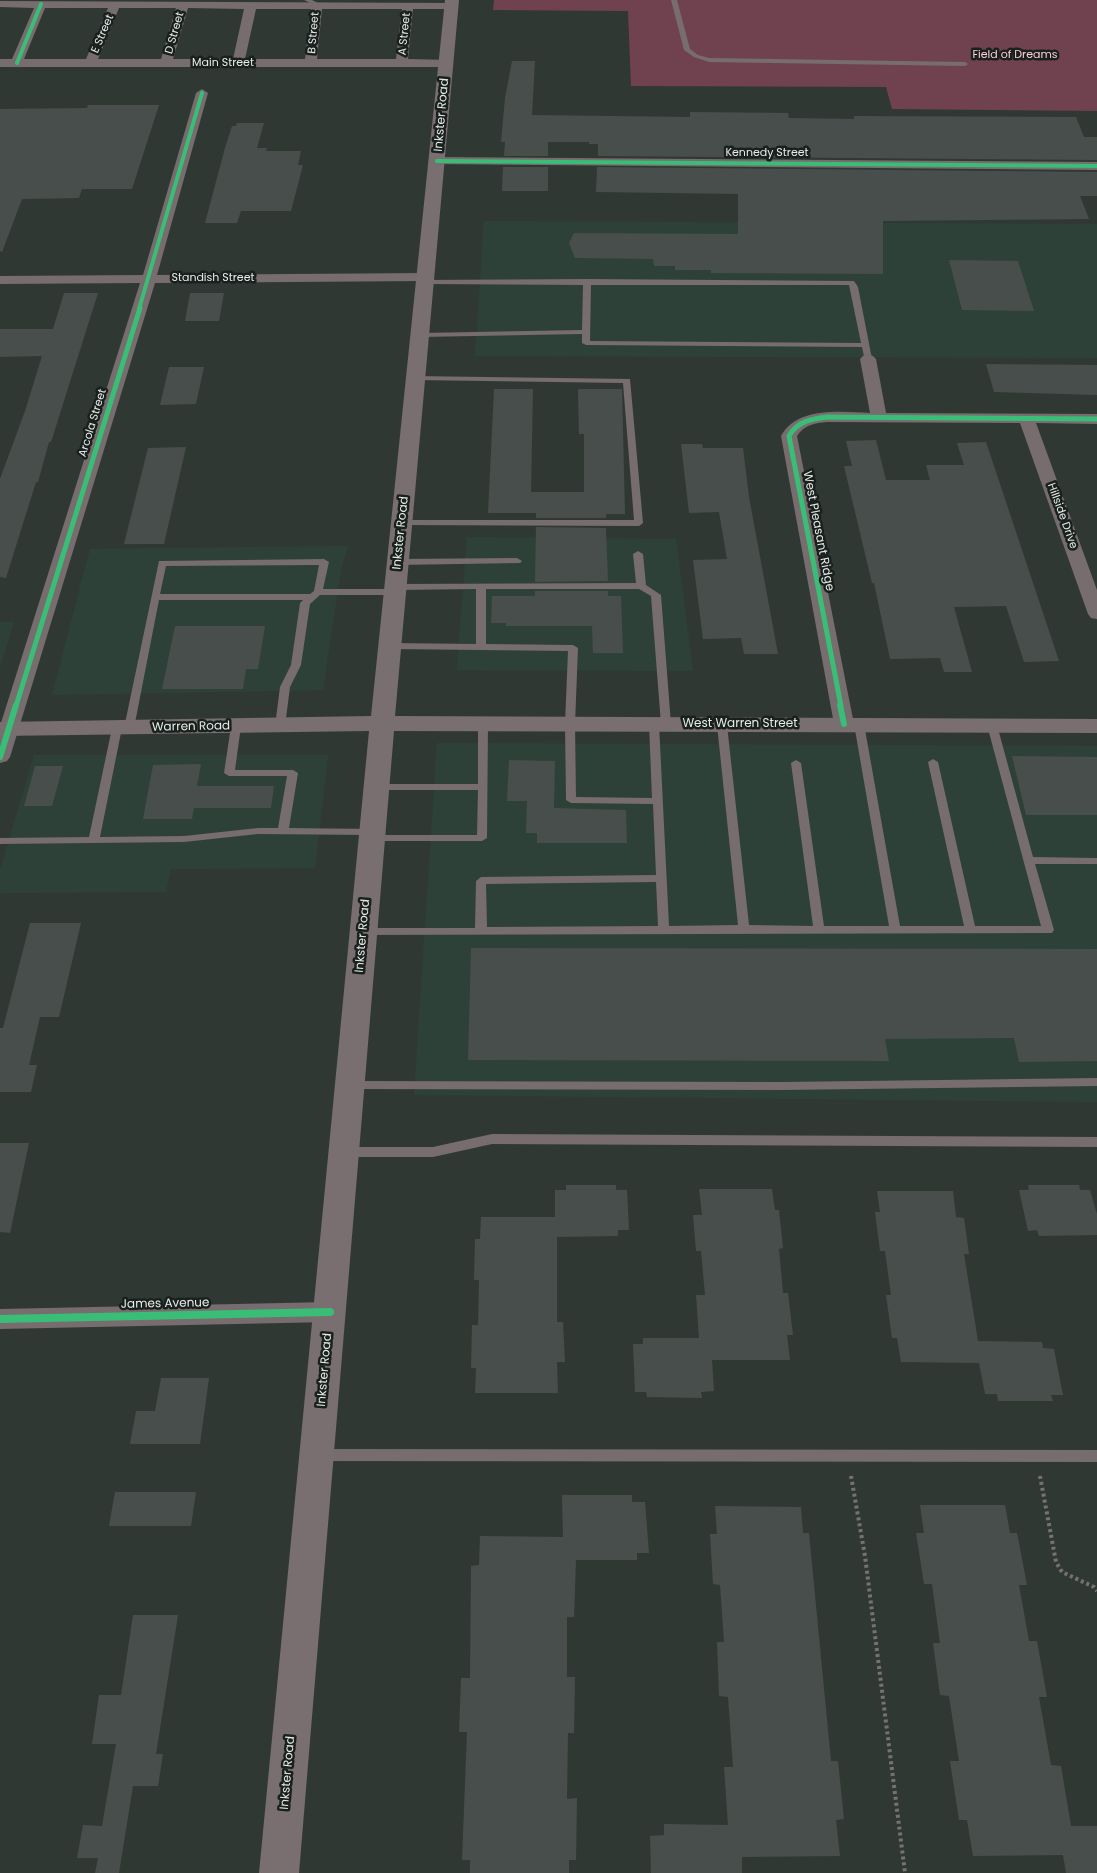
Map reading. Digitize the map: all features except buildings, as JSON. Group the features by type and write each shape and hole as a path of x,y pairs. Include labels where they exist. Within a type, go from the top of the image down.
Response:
{"main road":[{"name":"Inkster Road","path":"279,1873 382,725 452,3"},
{"name":"West Warren Street","path":"382,725 852,724 1097,726"},
{"name":"Warren Road","path":"4,729 382,725"}],"street":[{"path":"0,4 115,4 137,2 251,4 312,2 408,6 452,3"},
{"name":"B Street","path":"311,63 312,2"},
{"path":"17,63 41,4"},
{"name":"E Street","path":"90,63 115,4"},
{"name":"D Street","path":"166,63 183,4"},
{"path":"238,63 251,4"},
{"name":"A Street","path":"402,63 408,6"},
{"name":"Main Street","path":"0,63 447,63"},
{"name":"Arcola Street","path":"0,758 4,729 149,278 202,93"},
{"name":"Kennedy Street","path":"438,161 1097,166"},
{"name":"Standish Street","path":"0,280 149,278 426,279"},
{"path":"867,352 879,417"},
{"name":"West Pleasant Ridge","path":"852,724 806,535 789,436 796,425 814,418 1097,419"},
{"name":"Hillside Drive","path":"1026,418 1097,614"},
{"name":"James Avenue","path":"0,1319 330,1312"}],"lane":[{"path":"674,0 686,50 696,56 709,60 965,64"},
{"path":"426,279 850,284 854,287 867,352 586,343 587,281"},
{"path":"421,335 586,332"},
{"path":"402,523 639,523 627,381 416,378"},
{"path":"638,554 641,586"},
{"path":"398,562 517,561"},
{"path":"94,840 162,563 324,562 316,594 305,603 296,664 285,687 280,726"},
{"path":"155,597 316,594 396,589 481,587 641,586 656,595 660,724 657,801 664,930"},
{"path":"481,587 481,647"},
{"path":"390,646 573,648 570,724 571,800 657,801"},
{"path":"0,841 184,839 258,831 482,838 483,724"},
{"path":"852,724 895,930"},
{"path":"722,725 744,929"},
{"path":"364,932 744,929 1048,930 992,725"},
{"path":"236,726 229,773 293,773 283,831"},
{"path":"933,762 970,930"},
{"path":"796,763 819,930"},
{"path":"377,787 483,787"},
{"path":"1029,860 1097,861"},
{"path":"481,931 481,881 661,878"},
{"path":"350,1085 782,1086 1097,1082"},
{"path":"344,1152 433,1152 492,1139 1097,1142"},
{"path":"318,1455 1097,1456"}],"path":[{"path":"848,1455 865,1556 905,1873"},
{"path":"1036,1456 1056,1562 1062,1572 1097,1590"}],"shaded area":[{"path":"484,221 1097,224 1097,358 475,356"},
{"path":"467,537 676,539 693,671 457,670"},
{"path":"348,546 341,569 323,690 52,695 90,549"},
{"path":"0,622 14,622 0,667"},
{"path":"437,743 1097,746 1097,1102 414,1095"},
{"path":"34,755 328,755 315,868 171,869 166,892 0,893 0,870"}],"green space":[{"name":"Field of Dreams","path":"494,0 1097,0 1097,111 892,109 886,87 631,86 628,11 493,10"}],"cycle path":[{"path":"17,63 41,4"},
{"path":"0,757 152,269 202,93"},
{"path":"437,161 1097,166"},
{"path":"844,724 789,436 792,431 800,424 827,417 1097,419"},
{"path":"0,1319 330,1312"}]}
